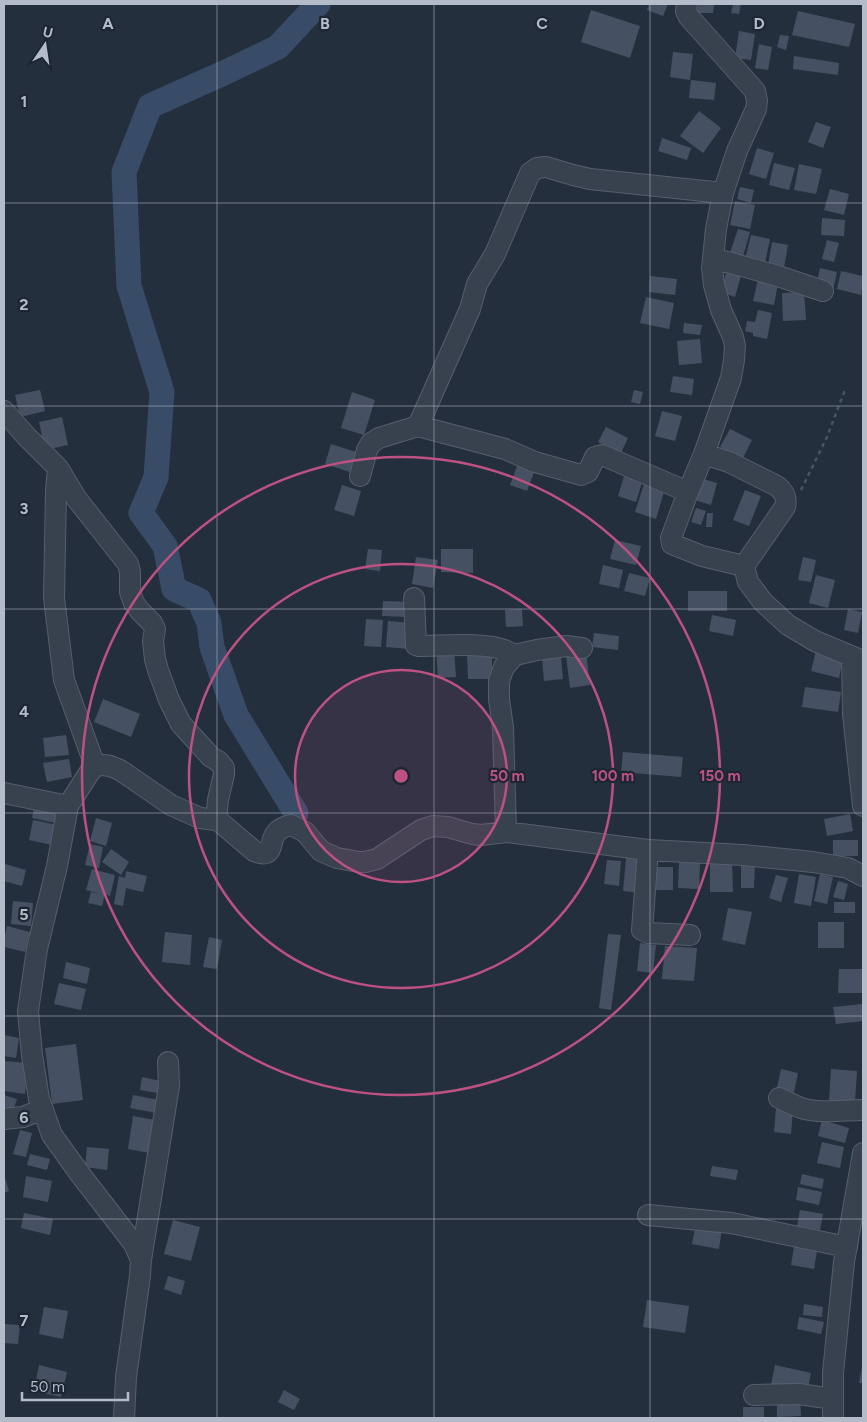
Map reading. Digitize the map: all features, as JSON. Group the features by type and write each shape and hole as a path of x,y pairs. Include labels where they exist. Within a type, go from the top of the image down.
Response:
{"street":[{"path":"687,4 686,11 689,17 755,91 757,101 756,109 722,194 712,268 714,286 721,310 735,346 731,378 671,538 672,544 702,556 744,566"},
{"path":"418,426 470,309 477,284 498,248 530,174 537,168 546,167 590,178 722,194"},
{"path":"713,258 823,291"},
{"path":"4,411 58,468 76,498 128,564 130,592 140,611 152,623 155,629 154,642 158,670 169,700 181,724 211,757 224,768 216,820"},
{"path":"360,476 367,450 372,443 379,438 418,426 506,450 535,462 581,475 588,472 595,457 602,455 688,492"},
{"path":"704,454 729,462 783,490 786,500 785,508 744,566 748,582 763,602 788,625 815,641 857,659 853,714 863,806"},
{"path":"58,468 54,598 64,680 95,766"},
{"path":"414,598 416,645 489,647 504,650 515,656"},
{"path":"506,832 505,764 499,698 499,681 504,667 515,656 547,648 566,646 582,648"},
{"path":"141,1260 134,1244 52,1135 39,1099 32,1055 28,1011 37,949 68,806 95,766 103,764 120,770 171,805 200,818 216,820 254,851 264,854 268,852 277,831 280,828 291,825 305,832 321,851 337,858 365,862 376,858 421,830 433,826 448,827 480,835 506,832 648,850 743,855 813,862 848,868 863,876"},
{"path":"4,793 68,806"},
{"path":"648,850 642,930 648,933 690,935"},
{"path":"124,1418 126,1377 141,1260 169,1086 168,1062"},
{"path":"779,1098 809,1110 863,1110"},
{"path":"4,1119 23,1118 43,1109"},
{"path":"754,1395 799,1394 833,1408 834,1373 844,1262 863,1153"},
{"path":"648,1214 731,1223 847,1247"}],"path":[{"path":"785,508 799,495 827,437 845,390"}],"building":[{"path":"649,4 668,4 663,16 647,10"},
{"path":"691,4 714,4 713,13 691,13"},
{"path":"733,4 741,4 739,14 731,13"},
{"path":"591,10 640,26 630,58 581,42"},
{"path":"798,11 855,24 849,47 792,35"},
{"path":"739,31 755,34 751,60 735,58"},
{"path":"780,35 789,36 786,50 777,47"},
{"path":"759,44 772,47 768,70 755,68"},
{"path":"673,52 693,54 690,80 670,77"},
{"path":"794,56 839,63 838,75 793,69"},
{"path":"691,80 716,83 714,100 689,98"},
{"path":"699,111 721,128 703,153 680,136"},
{"path":"816,122 831,127 823,148 808,142"},
{"path":"662,138 691,148 687,160 658,151"},
{"path":"757,148 774,153 766,179 749,174"},
{"path":"774,163 795,168 789,190 769,185"},
{"path":"799,164 822,169 816,194 794,190"},
{"path":"740,187 754,190 751,203 737,199"},
{"path":"830,189 849,194 844,215 824,210"},
{"path":"735,201 755,205 750,229 730,225"},
{"path":"822,218 845,220 844,236 821,235"},
{"path":"738,229 750,232 742,260 729,256"},
{"path":"751,235 770,239 765,263 745,259"},
{"path":"827,240 839,243 834,262 822,259"},
{"path":"772,242 788,245 784,268 768,265"},
{"path":"728,267 742,272 735,297 720,292"},
{"path":"820,268 837,272 833,290 816,286"},
{"path":"841,271 863,276 861,295 837,289"},
{"path":"759,275 779,278 774,305 753,301"},
{"path":"650,276 677,279 675,295 649,292"},
{"path":"804,292 806,320 783,321 782,293"},
{"path":"646,297 674,303 669,329 640,323"},
{"path":"758,310 772,313 767,339 753,336 753,333 745,331 747,321 755,322"},
{"path":"684,323 702,325 700,335 683,333"},
{"path":"700,339 702,363 679,365 677,341"},
{"path":"673,376 694,379 692,395 670,392"},
{"path":"40,390 45,411 20,417 15,395"},
{"path":"634,390 643,392 640,404 631,402"},
{"path":"352,392 375,400 364,435 341,428"},
{"path":"662,411 682,416 675,441 655,436"},
{"path":"62,417 68,445 45,450 39,422"},
{"path":"606,427 628,438 621,453 598,442"},
{"path":"730,429 752,440 743,458 720,447"},
{"path":"331,444 356,452 350,472 325,464"},
{"path":"519,461 536,467 527,491 510,485"},
{"path":"625,473 643,479 636,502 618,496"},
{"path":"697,477 717,483 711,505 691,499"},
{"path":"645,481 665,488 656,519 635,512"},
{"path":"342,485 361,491 354,516 334,510"},
{"path":"745,490 761,496 749,526 733,520"},
{"path":"696,508 706,511 701,525 691,522"},
{"path":"707,513 713,513 712,527 706,527"},
{"path":"615,540 641,546 636,565 610,559"},
{"path":"368,549 382,550 380,571 365,569"},
{"path":"441,549 473,549 473,573 441,572"},
{"path":"416,557 438,560 433,588 412,584"},
{"path":"803,557 816,560 811,582 798,580"},
{"path":"603,565 623,570 619,588 599,584"},
{"path":"629,573 650,578 645,596 624,591"},
{"path":"816,575 835,580 828,608 809,603"},
{"path":"688,591 727,591 727,611 688,611"},
{"path":"383,601 411,602 410,617 382,616"},
{"path":"522,609 523,626 506,627 505,610"},
{"path":"848,609 862,612 858,633 844,630"},
{"path":"712,615 736,620 733,636 709,631"},
{"path":"366,619 383,620 381,647 364,646"},
{"path":"388,621 411,623 409,649 386,647"},
{"path":"594,633 619,636 618,650 592,647"},
{"path":"454,648 456,677 438,678 436,650"},
{"path":"816,651 843,658 839,678 811,671"},
{"path":"586,653 590,685 570,688 566,656"},
{"path":"492,654 492,679 468,679 467,655"},
{"path":"561,657 563,679 544,681 542,658"},
{"path":"805,687 841,692 838,712 802,707"},
{"path":"103,699 140,714 131,737 94,722"},
{"path":"66,735 69,755 45,757 43,738"},
{"path":"623,752 683,757 681,777 621,772"},
{"path":"69,759 72,777 47,782 43,763"},
{"path":"34,807 58,812 56,823 32,818"},
{"path":"850,814 853,831 827,836 824,819"},
{"path":"96,818 112,823 106,846 90,841"},
{"path":"33,820 57,825 52,845 29,840"},
{"path":"833,840 858,840 858,856 833,856"},
{"path":"90,844 103,847 99,868 85,865"},
{"path":"111,849 129,862 121,875 102,862"},
{"path":"626,858 645,860 642,893 623,891"},
{"path":"741,859 755,860 754,888 741,888"},
{"path":"607,860 621,861 619,886 604,884"},
{"path":"710,860 732,860 733,892 710,892"},
{"path":"679,862 700,863 699,889 678,888"},
{"path":"5,864 26,870 22,886 4,881"},
{"path":"654,867 673,867 673,890 654,890"},
{"path":"92,869 115,875 110,896 105,894 102,906 88,903 91,892 101,894 86,890"},
{"path":"126,871 147,876 143,892 126,888 123,906 114,904 119,876 125,878"},
{"path":"799,874 816,877 811,906 794,903"},
{"path":"820,874 833,877 827,904 814,901"},
{"path":"776,875 788,878 781,902 769,898"},
{"path":"838,881 848,884 844,900 833,897"},
{"path":"13,901 33,903 31,926 11,924"},
{"path":"834,902 855,902 855,913 834,913"},
{"path":"728,908 752,912 745,945 722,940"},
{"path":"818,922 844,922 844,948 818,948"},
{"path":"7,926 30,932 25,952 4,947"},
{"path":"165,932 192,935 190,965 162,962"},
{"path":"608,934 621,935 611,1010 599,1008"},
{"path":"209,937 222,940 217,969 203,967"},
{"path":"640,943 656,945 653,973 637,971"},
{"path":"665,946 697,948 694,981 662,979"},
{"path":"66,962 90,968 87,984 63,978"},
{"path":"839,969 863,969 863,993 838,993"},
{"path":"59,983 86,989 81,1010 54,1004"},
{"path":"862,1004 863,1021 836,1024 833,1007"},
{"path":"4,1035 19,1038 16,1058 4,1056"},
{"path":"76,1044 83,1100 52,1104 45,1048"},
{"path":"4,1061 28,1063 25,1094 4,1091"},
{"path":"781,1069 798,1073 794,1092 777,1088"},
{"path":"831,1069 857,1071 855,1103 829,1101"},
{"path":"142,1077 166,1082 163,1094 140,1090"},
{"path":"4,1095 17,1099 12,1114 4,1111"},
{"path":"133,1095 159,1100 156,1113 130,1108"},
{"path":"776,1108 793,1110 791,1134 774,1132"},
{"path":"133,1116 161,1121 155,1154 128,1149"},
{"path":"822,1120 849,1128 845,1143 818,1136"},
{"path":"20,1130 32,1133 26,1157 13,1154"},
{"path":"822,1142 844,1147 840,1168 817,1163"},
{"path":"87,1147 109,1149 107,1170 85,1167"},
{"path":"30,1154 50,1159 47,1170 27,1165"},
{"path":"712,1166 738,1170 736,1180 710,1176"},
{"path":"802,1174 824,1179 822,1189 800,1184"},
{"path":"4,1175 9,1191 4,1193"},
{"path":"26,1176 52,1181 48,1202 23,1197"},
{"path":"798,1187 822,1192 819,1205 796,1200"},
{"path":"800,1210 823,1214 820,1230 797,1226"},
{"path":"24,1213 53,1219 50,1235 21,1228"},
{"path":"173,1220 200,1227 191,1261 164,1254"},
{"path":"696,1223 722,1228 719,1249 692,1244"},
{"path":"795,1241 818,1245 814,1269 791,1265"},
{"path":"168,1276 185,1281 181,1295 164,1289"},
{"path":"647,1300 689,1306 685,1333 643,1327"},
{"path":"804,1304 823,1307 822,1317 803,1315"},
{"path":"44,1307 68,1311 63,1339 39,1334"},
{"path":"799,1317 824,1322 821,1334 797,1329"},
{"path":"4,1324 20,1325 18,1344 4,1343"},
{"path":"39,1365 67,1372 61,1397 34,1391"},
{"path":"775,1365 811,1373 807,1393 771,1385"},
{"path":"862,1367 863,1383 859,1383"},
{"path":"284,1390 300,1399 294,1410 278,1402"},
{"path":"800,1397 801,1416 777,1417 777,1398"},
{"path":"743,1407 764,1407 764,1418 743,1418"}],"waterway":[{"path":"296,813 236,715 212,647 209,623 199,600 174,589 165,546 141,513 156,477 162,392 129,286 124,172 150,106 278,47 318,4"}]}
